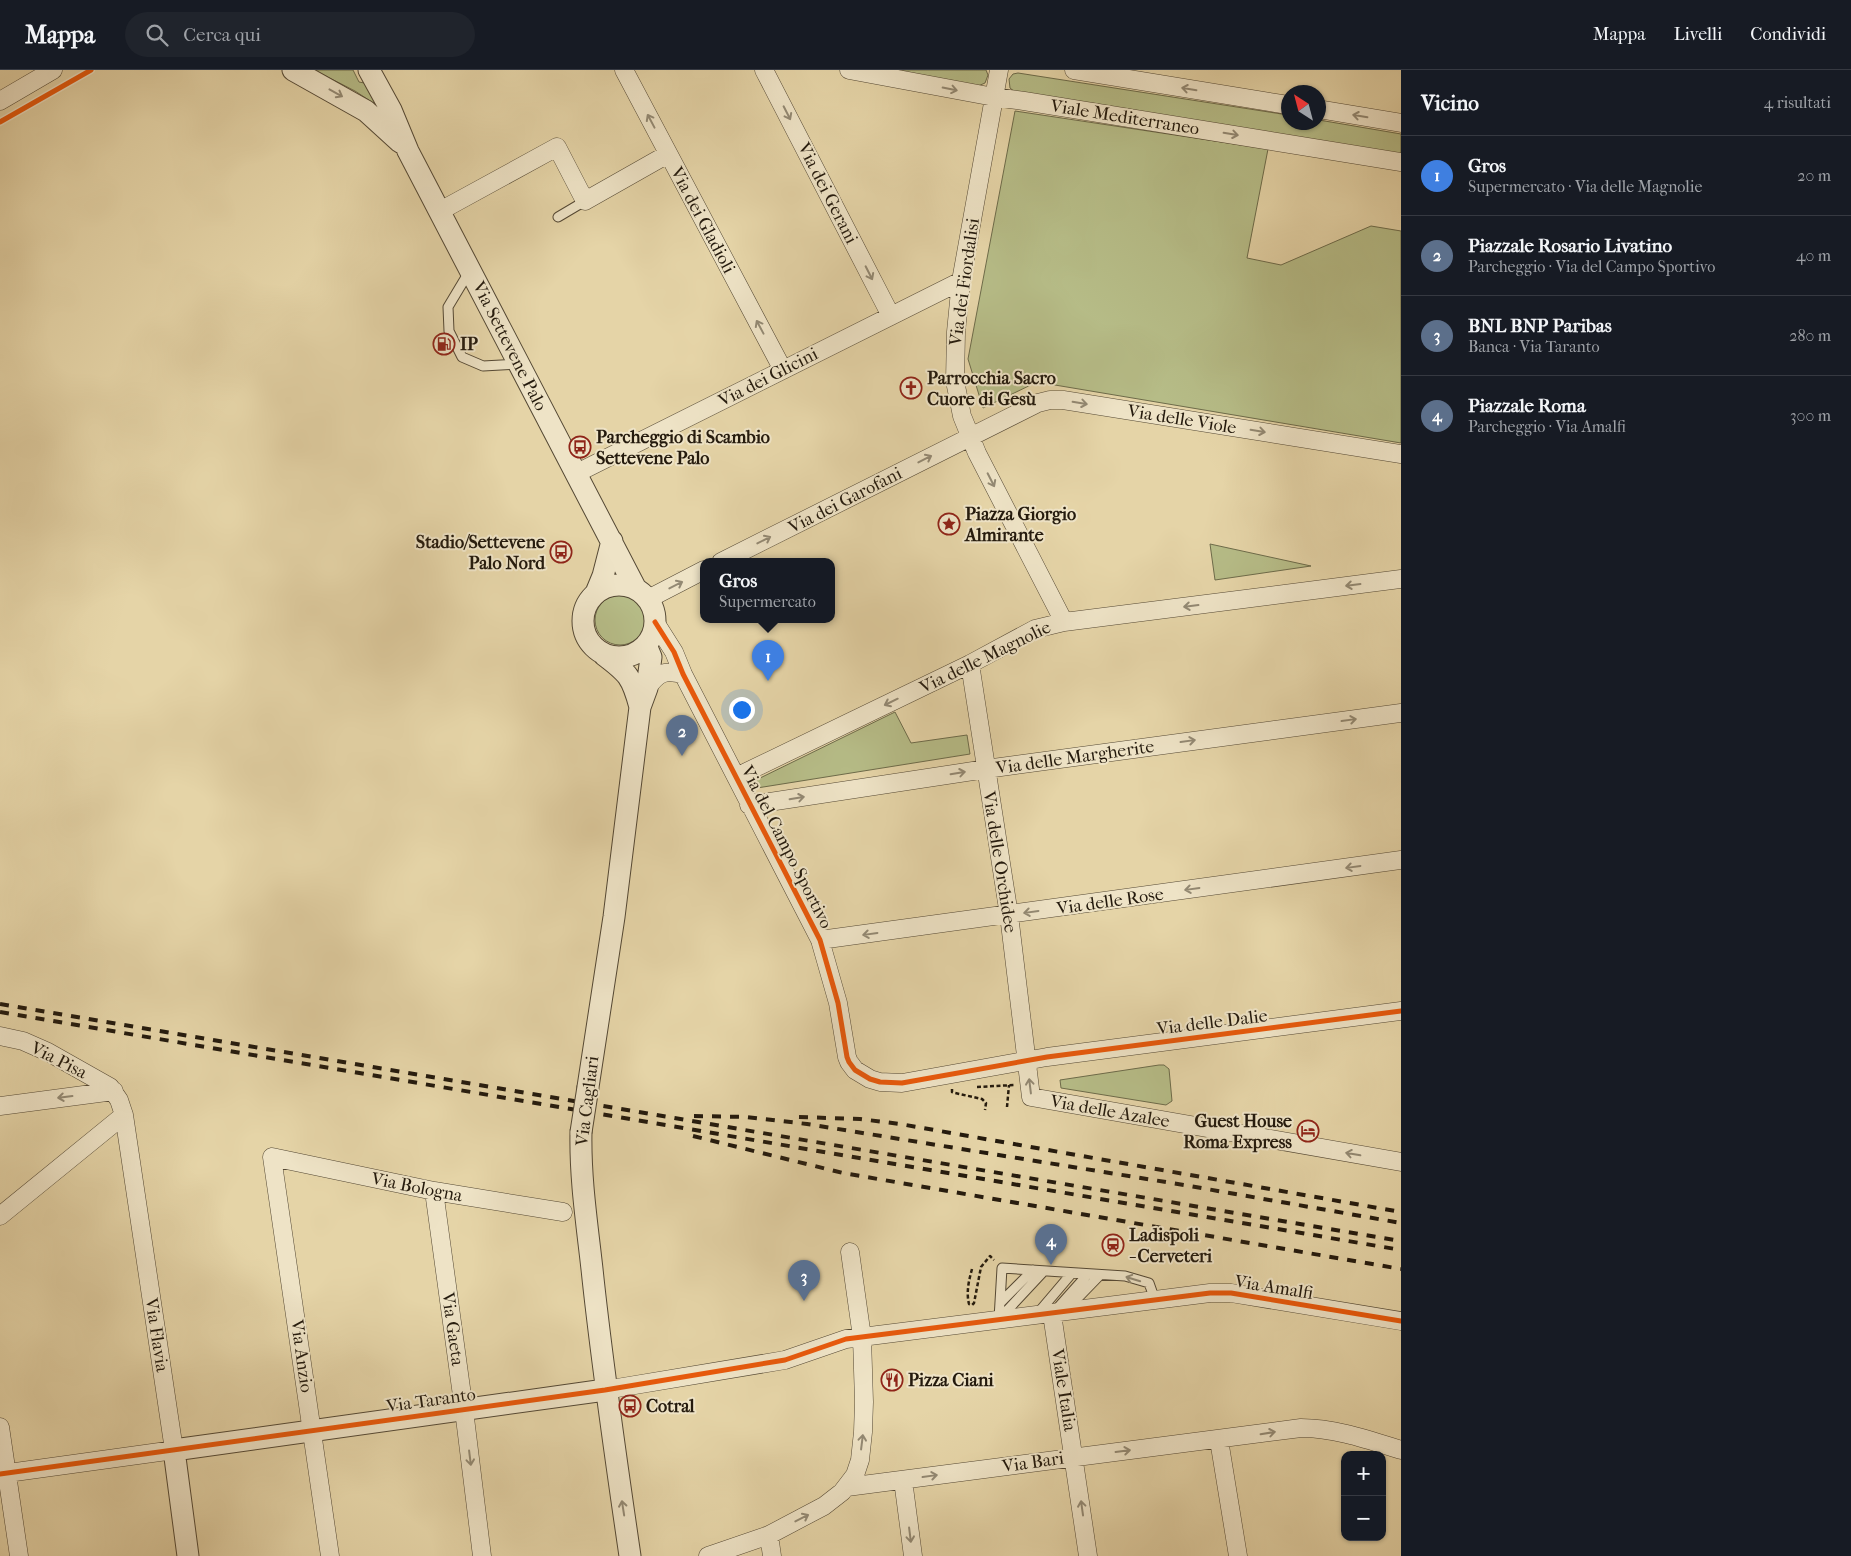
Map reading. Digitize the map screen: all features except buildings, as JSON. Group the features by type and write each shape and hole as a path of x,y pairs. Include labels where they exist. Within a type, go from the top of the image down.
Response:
{"street":[{"path":"0,100 53,70"},
{"name":"Via Settevene Palo","path":"293,70 366,111 385,127 408,151"},
{"name":"Via Settevene Palo","path":"369,70 391,110 408,151 575,474 642,594"},
{"name":"Via dei Gladioli","path":"624,70 783,370"},
{"name":"Via dei Gerani","path":"764,70 891,316"},
{"name":"Viale Mediterraneo","path":"849,70 885,73 994,97 1024,100 1401,162"},
{"name":"Via dei Fiordalisi","path":"998,70 961,281 956,332 955,382 962,416 970,436 1064,622"},
{"path":"1074,70 1281,104"},
{"path":"1326,111 1401,123"},
{"path":"440,211 557,146 585,201 668,154"},
{"name":"Via dei Glicini","path":"575,474 961,281"},
{"name":"Via delle Viole","path":"970,436 1038,403 1059,400 1401,454"},
{"name":"Via dei Garofani","path":"728,558 970,436"},
{"path":"596,593 606,587 616,585 627,586 642,594 654,610 656,622 654,630 646,646 638,653 627,657 615,658 604,655 589,643 583,627 582,617 585,608 596,593 603,576 612,541"},
{"path":"642,594 700,572"},
{"name":"Via delle Magnolie","path":"736,777 970,664 1035,629 1064,622 1401,579"},
{"name":"Via del Campo Sportivo","path":"656,622 674,652 682,672 749,805 820,940 838,1003 847,1057 852,1066 859,1073 880,1082 896,1083 1026,1061"},
{"name":"Via Cagliari","path":"630,1556 605,1390 587,1219 581,1154 581,1132 651,657 646,646"},
{"name":"Via del Campo Sportivo","path":"646,646 658,651 682,672"},
{"name":"Via Cagliari","path":"604,655 624,670 635,688 644,697"},
{"name":"Via delle Orchidee","path":"970,664 1009,915 1026,1061"},
{"path":"644,697 655,678 662,672 682,672"},
{"name":"Via delle Margherite","path":"749,805 986,769 1401,713"},
{"name":"Via delle Rose","path":"820,940 1401,860"},
{"name":"Via delle Dalie","path":"1026,1061 1401,1011"},
{"name":"Via Pisa","path":"0,1036 23,1041 48,1052 114,1091"},
{"name":"Via delle Azalee","path":"1026,1061 1031,1097 1401,1162"},
{"path":"0,1106 114,1091"},
{"name":"Via Flavia","path":"114,1091 120,1100 124,1115 188,1556"},
{"path":"0,1216 124,1115"},
{"name":"Via Bologna","path":"272,1157 434,1192 563,1212"},
{"name":"Via Anzio","path":"272,1157 330,1556"},
{"name":"Via Gaeta","path":"434,1192 482,1556"},
{"path":"708,1556 769,1535 832,1502 847,1487 855,1474 860,1460 863,1432 862,1337 850,1252"},
{"name":"Via Amalfi","path":"999,1311 1051,1314 1210,1293 1231,1293 1401,1321"},
{"name":"Via Taranto","path":"3,1473 605,1390 794,1358 839,1341 999,1311"},
{"name":"Viale Italia","path":"1051,1314 1075,1457 1088,1556"},
{"path":"0,1427 3,1473 19,1556"},
{"name":"Via Bari","path":"847,1487 1313,1428 1350,1435 1401,1450"},
{"path":"1219,1440 1238,1556"},
{"path":"903,1480 913,1556"},
{"path":"769,1535 772,1556"}],"lane":[{"path":"558,216 585,201"},
{"path":"470,270 448,307 449,331 462,357 483,366 518,364"},
{"path":"999,1311 1002,1268 1125,1276 1149,1283 1155,1300"},
{"path":"999,1311 1033,1270"},
{"path":"999,1311 1043,1272"},
{"path":"1051,1314 1072,1273"},
{"path":"1051,1314 1088,1274"},
{"path":"1051,1314 1100,1275"}],"path":[{"path":"970,1087 1030,1083"},
{"path":"1007,1107 1009,1085"},
{"path":"952,1088 952,1092 982,1099 986,1103 985,1110"},
{"path":"972,1268 968,1300 969,1304 972,1305 981,1268 990,1256"}],"green space":[{"path":"314,70 353,70 359,82 370,84 384,110 355,91"},
{"path":"902,70 986,70 988,75 985,83 978,86 903,72"},
{"path":"1018,73 1281,114 1281,130 1326,130 1326,121 1401,134 1401,154 1015,92 1010,88 1009,79 1013,74"},
{"path":"1015,111 1268,149 1247,258 1281,265 1371,226 1401,231 1401,443 1037,382 983,408 968,359"},
{"path":"1210,544 1311,566 1215,580"},
{"path":"620,595 630,597 638,602 643,610 645,620 643,630 638,638 630,643 620,645 610,643 602,638 597,630 595,620 597,610 602,602 610,597"},
{"path":"895,712 911,743 967,735 970,754 757,788 754,781"},
{"path":"1164,1065 1169,1069 1172,1101 1166,1105 1061,1088 1060,1080"}],"railway":[{"path":"0,1004 1401,1241"},
{"path":"0,1012 1401,1250"},
{"path":"694,1116 746,1117 807,1124 1184,1185 1401,1223"},
{"path":"799,1117 860,1119 900,1124 1401,1212"},
{"path":"693,1136 843,1173 1401,1269"}],"cycle path":[{"path":"0,122 91,70"},
{"path":"655,622 674,652 683,674 820,940 838,1003 847,1057 855,1070 870,1079 880,1082 902,1083 1047,1057 1401,1011"},
{"path":"0,1474 605,1390 785,1360 846,1339 1210,1293 1231,1293 1401,1321"}],"place":[{"name":"IP","path":"444,344"},
{"name":"Parrocchia Sacro Cuore di Gesù","path":"911,388"},
{"name":"Parcheggio di Scambio Settevene Palo","path":"580,447"},
{"name":"Piazza Giorgio Almirante","path":"949,524"},
{"name":"Stadio/Settevene Palo Nord","path":"561,552"},
{"name":"Gros","path":"768,681"},
{"name":"Piazzale Rosario Livatino","path":"682,756"},
{"name":"Guest House Roma Express","path":"1308,1131"},
{"name":"Ladispoli - Cerveteri","path":"1113,1245"},
{"name":"Piazzale Roma","path":"1051,1265"},
{"name":"BNL BNP Paribas","path":"804,1301"},
{"name":"Pizza Ciani","path":"892,1380"},
{"name":"Cotral","path":"630,1406"}]}
